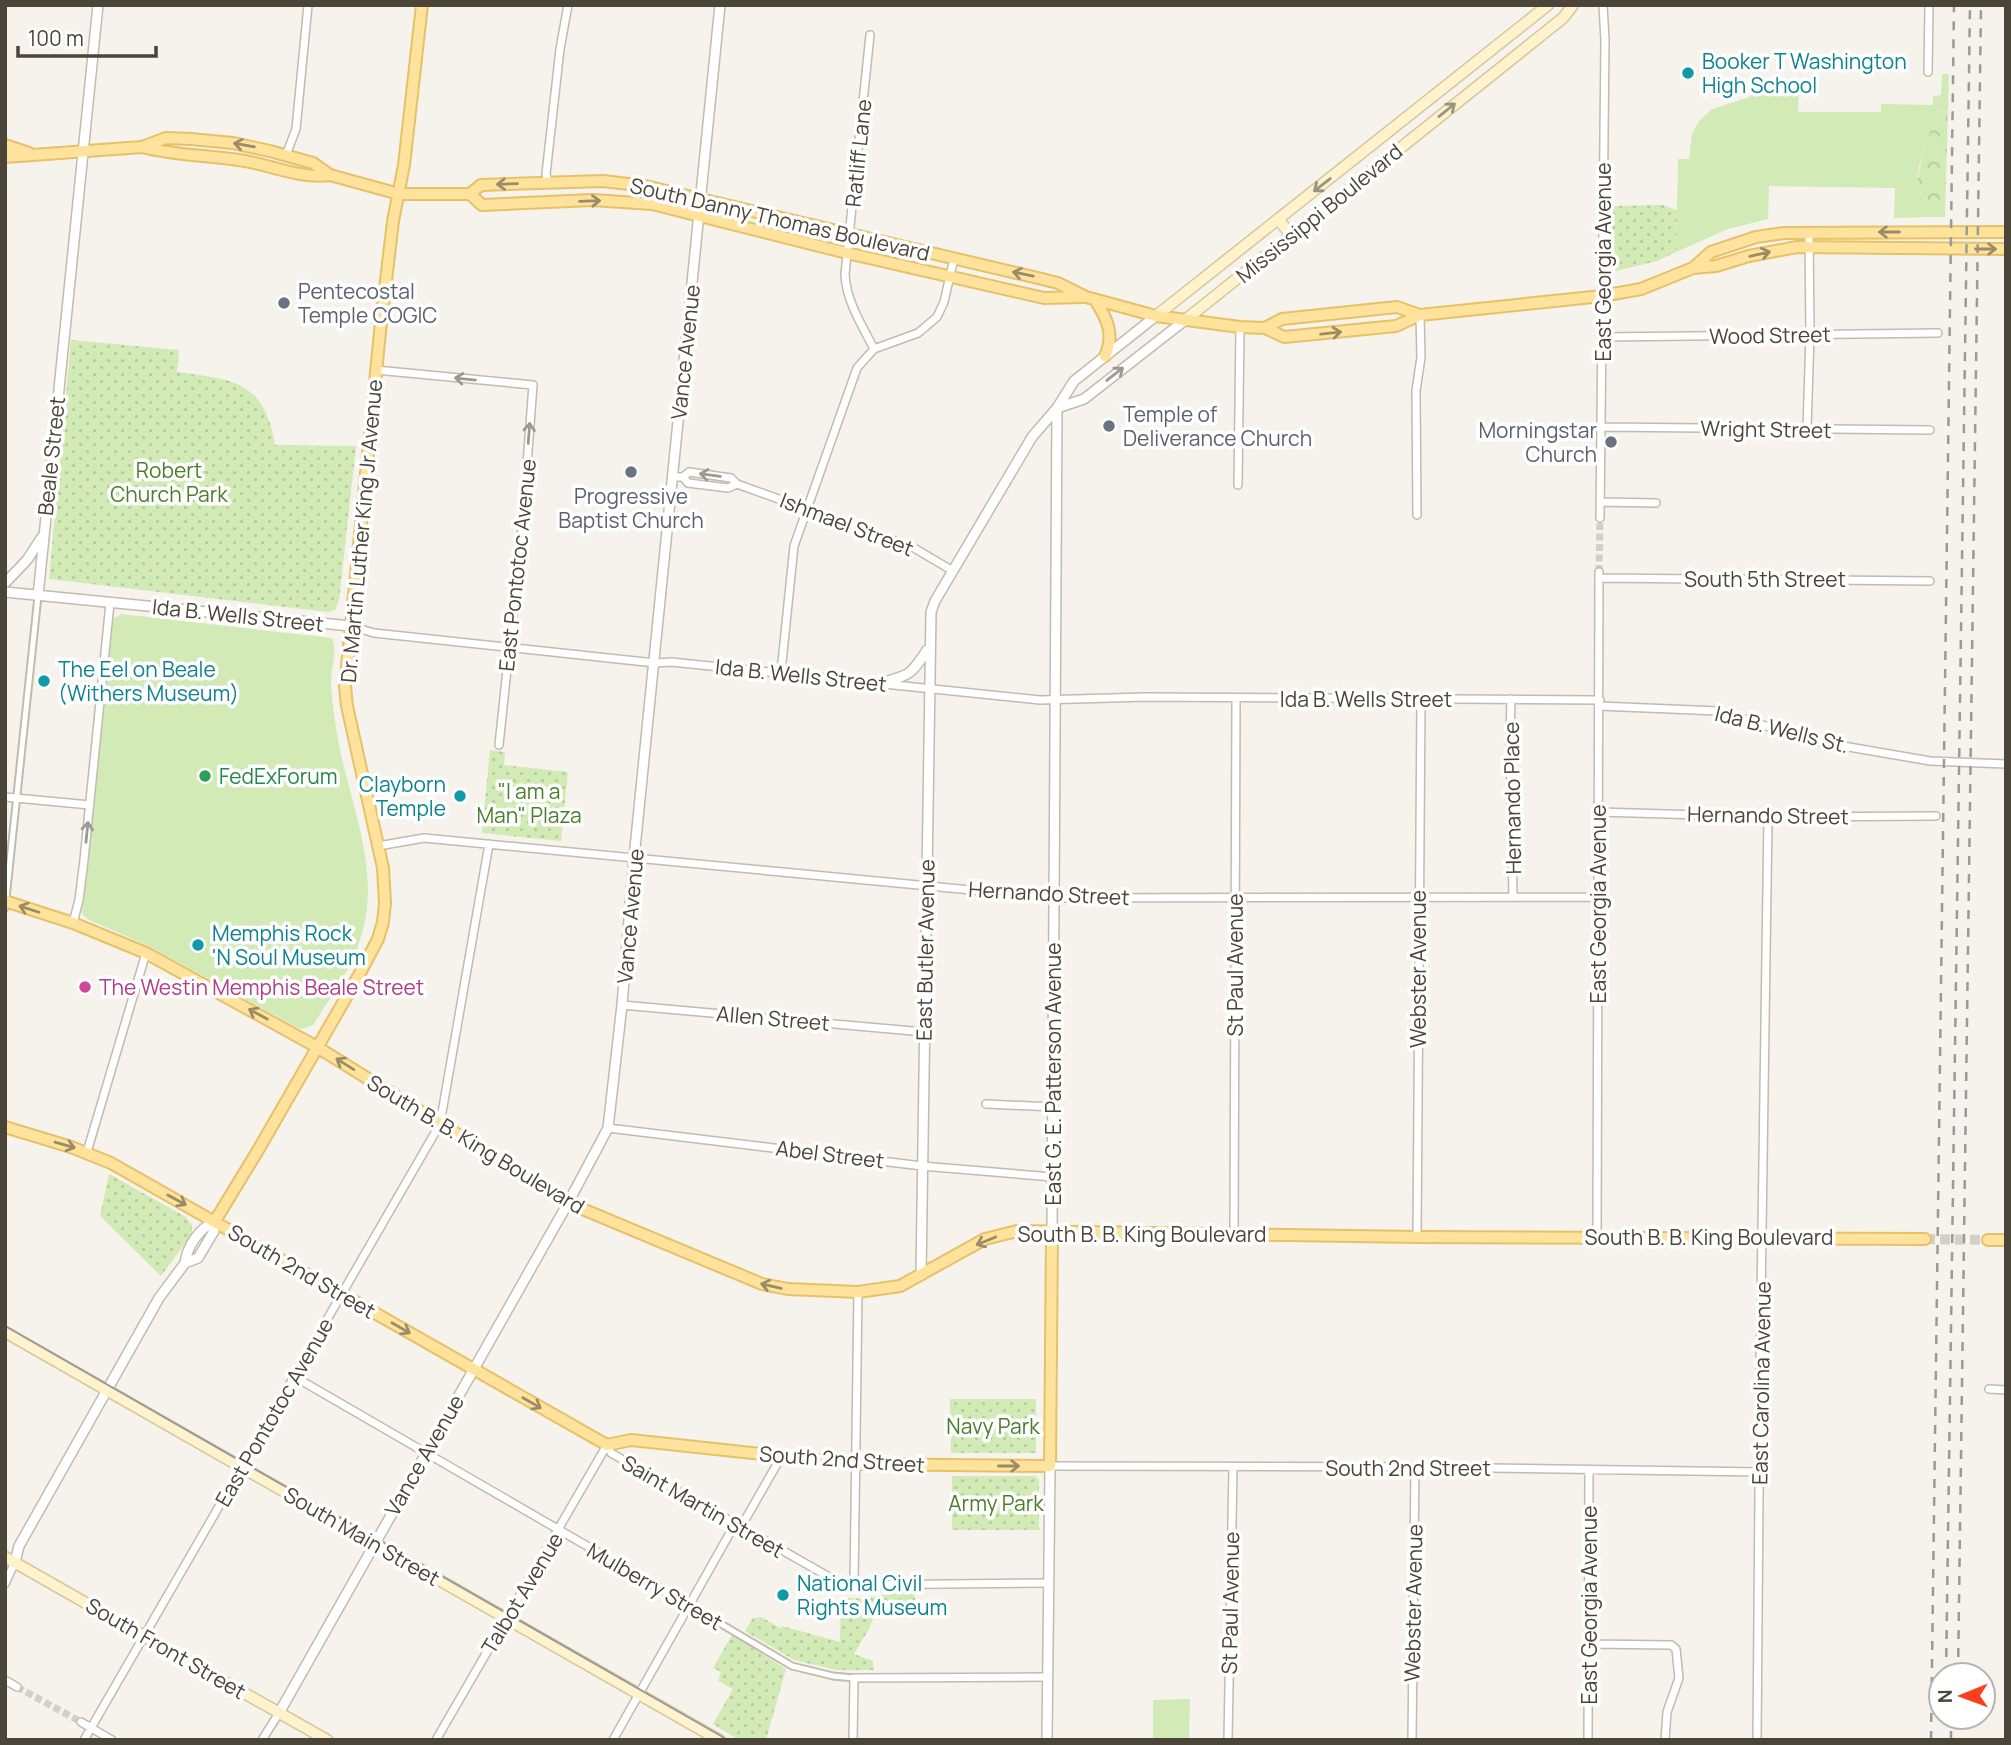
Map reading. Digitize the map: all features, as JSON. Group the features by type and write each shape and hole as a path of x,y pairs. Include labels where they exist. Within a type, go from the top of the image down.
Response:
{"main road":[{"name":"Dr. Martin Luther King Jr Avenue","path":"215,1221 372,950 380,930 385,903 378,846 345,686 376,370 422,5"},
{"name":"Mississippi Boulevard","path":"1156,316 1548,5"},
{"name":"Mississippi Boulevard","path":"1184,321 1563,18 1573,5"},
{"path":"1414,112 1426,127"},
{"name":"South Danny Thomas Boulevard","path":"5,157 142,147 166,138 191,138 233,143 286,155 313,163 330,175 399,194 470,194 481,185 624,183 701,198 1058,283 1091,298 1156,316 1265,328 1286,337 1396,326 1420,315 1602,296 1641,289 1693,268 1716,266 1772,251 1809,247 2006,249"},
{"path":"5,145 34,155"},
{"name":"South Danny Thomas Boulevard","path":"142,147 167,153 245,161 312,178 330,175"},
{"name":"South Danny Thomas Boulevard","path":"470,194 482,205 623,201 652,204 847,253 1044,298 1091,298"},
{"path":"1278,219 1291,235"},
{"name":"South Danny Thomas Boulevard","path":"1693,268 1711,252 1736,243 1784,233 2006,232"},
{"path":"1091,298 1107,318 1111,344 1105,356"},
{"name":"South Danny Thomas Boulevard","path":"1265,328 1282,319 1397,307 1420,315"},
{"name":"South B. B. King Boulevard","path":"6,904 73,923 146,953 317,1047 568,1203 762,1284 788,1289 858,1292 900,1286 985,1240 1017,1231 1417,1237 1925,1239"},
{"name":"South 2nd Street","path":"5,1127 87,1152 111,1163 607,1445 631,1440 856,1464 1050,1466"},
{"name":"East G. E. Patterson Avenue","path":"1050,1466 1052,1231"},
{"path":"1988,1240 2006,1240"},
{"name":"South Main Street","path":"5,1332 719,1740"},
{"name":"South Front Street","path":"10,1560 145,1634 327,1740"}],"street":[{"name":"Beale Street","path":"6,904 98,5"},
{"path":"286,155 296,129 308,5"},
{"path":"548,183 546,174 549,146 568,5"},
{"name":"Vance Avenue","path":"262,1740 568,1203 607,1128 622,1005 634,858 655,663 678,477 698,215 720,5"},
{"name":"East Georgia Avenue","path":"1600,518 1605,53 1603,5"},
{"path":"1928,72 1929,5"},
{"name":"Ratliff Lane","path":"870,35 845,287 874,349"},
{"path":"1807,429 1809,232"},
{"path":"781,672 794,546 857,368 874,349 918,332 929,326 937,317 944,302 954,258"},
{"path":"1417,514 1416,391 1421,357 1420,315"},
{"name":"Mississippi Boulevard","path":"929,625 935,601 1032,437 1057,408 1074,381 1156,316"},
{"name":"Mississippi Boulevard","path":"1057,408 1084,399 1184,321"},
{"path":"1238,485 1240,327"},
{"name":"Wood Street","path":"1602,337 1938,332"},
{"name":"East Pontotoc Avenue","path":"376,370 533,385 523,518 499,745"},
{"name":"East G. E. Patterson Avenue","path":"1052,1231 1057,408"},
{"name":"Wright Street","path":"1602,427 1930,430"},
{"name":"Ishmael Street","path":"678,477 688,483 728,488 737,484 806,507 914,548 953,571"},
{"path":"1600,502 1656,503"},
{"path":"5,583 27,560 43,535"},
{"name":"East Georgia Avenue","path":"1597,1236 1600,575"},
{"name":"South 5th Street","path":"1600,575 1930,581"},
{"name":"Ida B. Wells Street","path":"5,593 351,626 374,633 509,648 655,663 671,662 781,672 1040,700 1511,699 1600,703"},
{"path":"73,923 79,900 110,603"},
{"name":"East Butler Avenue","path":"921,1275 929,625"},
{"path":"881,683 904,677 914,671 928,648"},
{"name":"St Paul Avenue","path":"1234,1233 1236,698"},
{"name":"Hernando Place","path":"1511,699 1513,897"},
{"name":"Webster Avenue","path":"1417,1237 1421,700"},
{"name":"Ida B. Wells St.","path":"1600,703 1718,710 1814,741 1930,761 2006,764"},
{"path":"5,797 89,805"},
{"name":"Hernando Street","path":"1599,812 1768,817 1936,816"},
{"name":"East Carolina Avenue","path":"1757,1740 1768,817"},
{"name":"Hernando Street","path":"378,846 424,838 1055,898 1598,897"},
{"name":"East Pontotoc Avenue","path":"84,1740 440,1124 489,844"},
{"path":"87,1152 146,953"},
{"name":"Allen Street","path":"622,1005 924,1032"},
{"path":"986,1104 1053,1107"},
{"name":"Abel Street","path":"607,1128 922,1166 1053,1177"},
{"name":"Dr. Martin Luther King Jr Avenue","path":"5,1584 10,1560 159,1298 185,1264 198,1258 214,1231 215,1221"},
{"path":"854,1585 858,1292"},
{"name":"Mulberry Street","path":"295,1377 792,1666 854,1678 1048,1677"},
{"path":"1989,1389 2006,1390"},
{"name":"Saint Martin Street","path":"607,1445 611,1453 826,1577 854,1585 1049,1583"},
{"name":"Talbot Avenue","path":"436,1740 607,1445"},
{"path":"613,1740 689,1605 781,1457"},
{"name":"East G. E. Patterson Avenue","path":"1047,1740 1050,1466"},
{"name":"South 2nd Street","path":"1050,1466 1415,1466 1760,1472"},
{"name":"Webster Avenue","path":"1412,1740 1415,1466"},
{"name":"St Paul Avenue","path":"1228,1740 1233,1467"},
{"name":"East Georgia Avenue","path":"1588,1740 1589,1470"},
{"path":"1589,1644 1671,1645 1676,1649 1679,1678 1667,1712 1665,1740"},
{"path":"853,1740 854,1678"},
{"path":"5,1680 17,1687"},
{"path":"81,1722 112,1740"}],"green space":[{"path":"1942,74 1949,74 1948,110 1938,111 1917,177 1917,188 1929,204 1928,217 1894,218 1895,188 1769,186 1768,219 1728,229 1676,252 1678,159 1689,159 1692,134 1699,121 1712,109 1747,98 1768,85 1799,85 1798,112 1881,112 1881,104 1933,105 1933,96 1941,95"},
{"path":"1948,110 1945,217 1928,217 1927,201 1917,187 1917,182 1938,111"},
{"path":"1662,205 1677,210 1676,252 1657,261 1616,271 1612,263 1613,206"},
{"name":"Robert Church Park","path":"71,340 179,350 177,372 230,381 254,396 270,424 275,445 356,446 339,601 335,610 328,612 49,579"},
{"path":"121,614 332,638 334,659 331,680 336,728 365,858 367,910 352,960 313,1025 302,1029 296,1027 151,947 89,920 82,914 112,624 113,619"},
{"name":"\"I am a Man\" Plaza","path":"490,750 505,752 504,765 568,772 561,841 482,833"},
{"path":"109,1174 186,1217 192,1225 192,1234 161,1276 100,1216"},
{"name":"Navy Park","path":"950,1399 1036,1399 1036,1453 951,1453"},
{"name":"Army Park","path":"952,1476 1036,1476 1039,1480 1039,1530 952,1530"},
{"path":"913,1592 916,1601 879,1603 869,1629 854,1654 873,1661 874,1670 836,1670 794,1660 745,1631 753,1618 761,1617 780,1628 782,1626 840,1642 841,1597 863,1599"},
{"path":"732,1635 786,1669 766,1740 739,1740 713,1724 733,1689 718,1681 721,1672 713,1668"},
{"path":"1190,1699 1189,1740 1153,1740 1153,1700"}],"tunnel":[{"path":"1599,572 1600,518"},
{"path":"1925,1239 1988,1240"},
{"path":"17,1687 81,1722"}],"tram line":[{"path":"5,1326 728,1740"}],"railway":[{"path":"1931,1740 1954,5"},
{"path":"1946,1661 1970,5"},
{"path":"1958,1661 1981,5"},
{"path":"1951,1731 1951,1740"}],"place":[{"name":"Booker T Washington High School","path":"1688,73"},
{"name":"Pentecostal Temple COGIC","path":"284,303"},
{"name":"Temple of Deliverance Church","path":"1109,426"},
{"name":"Morningstar Church","path":"1611,442"},
{"name":"Progressive Baptist Church","path":"631,472"},
{"name":"The Eel on Beale (Withers Museum)","path":"44,681"},
{"name":"FedExForum","path":"205,776"},
{"name":"Clayborn Temple","path":"460,796"},
{"name":"Memphis Rock 'N Soul Museum","path":"198,945"},
{"name":"The Westin Memphis Beale Street","path":"85,987"},
{"name":"National Civil Rights Museum","path":"783,1595"}]}
